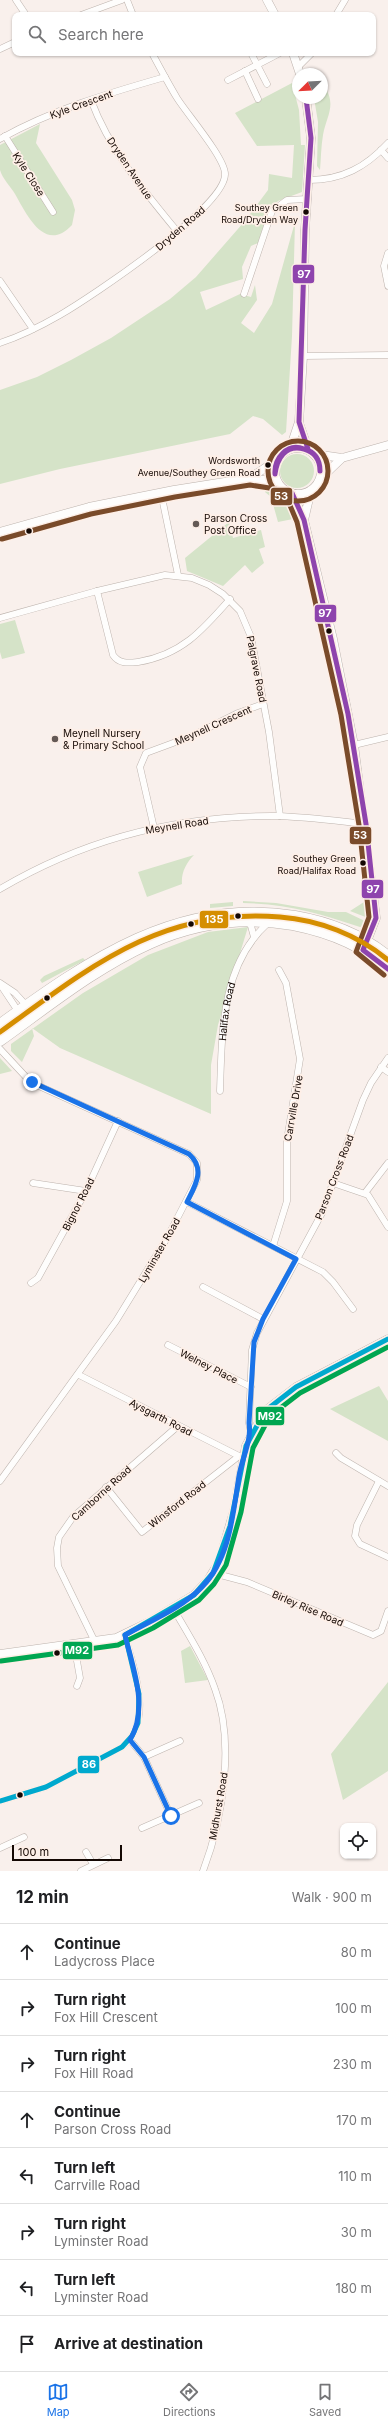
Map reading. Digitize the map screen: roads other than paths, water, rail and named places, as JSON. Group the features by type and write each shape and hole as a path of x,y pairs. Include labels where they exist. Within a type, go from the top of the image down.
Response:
{"highway":[{"path":"0,1024 90,962 123,945 169,925 199,917 239,912 279,913 326,923 366,946 388,956"},
{"path":"0,1041 97,972 148,944 201,925 246,920 269,922 322,932 366,946 388,969"},
{"path":"22,1008 30,1019"}],"street":[{"path":"16,0 24,12"},
{"path":"87,12 108,2 122,0"},
{"path":"127,0 133,12"},
{"path":"267,0 273,12"},
{"path":"338,12 345,0"},
{"path":"0,49 12,43"},
{"name":"Dryden Road","path":"0,343 33,329 112,282 177,231 220,190 225,173 220,158 195,125 154,56"},
{"path":"252,56 267,84"},
{"path":"228,80 274,56"},
{"path":"295,56 298,68"},
{"path":"301,68 310,56"},
{"path":"245,72 258,99"},
{"name":"Kyle Crescent","path":"2,137 91,100 165,77"},
{"name":"Dryden Avenue","path":"91,100 109,139 124,163 177,231"},
{"path":"250,478 277,460 290,449 299,422 303,278 311,138 307,104"},
{"name":"Kyle Close","path":"2,137 54,212"},
{"path":"309,180 324,180 353,171 381,150 388,142"},
{"path":"381,150 388,158"},
{"path":"244,294 272,211 287,200 307,199"},
{"path":"388,252 384,275 388,286"},
{"path":"0,281 33,329"},
{"path":"302,356 388,355"},
{"path":"299,422 311,452 320,466 320,479"},
{"path":"290,449 311,452 324,457 342,458 388,445"},
{"path":"304,520 311,490 342,458"},
{"path":"277,460 275,475 277,482 285,490 298,494 311,490"},
{"path":"0,532 89,507 161,493 250,478 277,482"},
{"path":"161,493 178,575"},
{"path":"292,493 304,520 333,639 354,745 366,824 376,918 366,946"},
{"name":"Palgrave Road","path":"0,618 149,578 178,575 209,585 230,599 240,611 248,626 275,772 280,816"},
{"path":"97,591 113,655 116,659 127,663 163,657 172,652 211,621 230,599"},
{"name":"Meynell Crescent","path":"154,828 140,767 146,753 179,741 263,704"},
{"path":"354,745 388,737"},
{"name":"Meynell Road","path":"0,889 43,865 75,852 115,837 154,828 215,818 280,816 366,824"},
{"path":"246,920 251,926 254,938"},
{"name":"Halifax Road","path":"220,1091 226,1004 239,960 254,938 269,922"},
{"name":"Carrville Drive","path":"273,1246 287,1201 287,1140 300,1059 286,983 279,970"},
{"path":"0,983 22,1008"},
{"name":"Lyminster Road","path":"0,1049 32,1082 183,1151 197,1163 198,1174 187,1202 147,1272 79,1375 0,1481"},
{"name":"Parson Cross Road","path":"251,1433 249,1423 254,1342 263,1319 322,1213 363,1100 381,1067 388,1058"},
{"path":"381,1067 388,1072"},
{"name":"Bignor Road","path":"31,1283 38,1278 86,1191 118,1121"},
{"path":"365,1193 388,1162"},
{"path":"33,1182 86,1191"},
{"path":"333,1183 365,1193 372,1199 388,1227"},
{"path":"187,1202 327,1275 353,1309"},
{"path":"203,1287 263,1319"},
{"path":"0,1654 95,1642 125,1635 194,1595 213,1573 230,1526 241,1457 251,1433 265,1411 284,1395 388,1339"},
{"name":"Welney Place","path":"168,1345 251,1387"},
{"name":"Aysgarth Road","path":"79,1375 241,1457"},
{"name":"Camborne Road","path":"95,1642 62,1576 58,1566 56,1548 64,1528 73,1517 178,1426"},
{"path":"336,1453 341,1458 388,1486"},
{"name":"Winsford Road","path":"106,1487 142,1532 241,1457"},
{"path":"378,1481 357,1525 355,1536 360,1544 388,1557"},
{"name":"Birley Rise Road","path":"213,1573 247,1582 373,1635 381,1631 388,1611"},
{"name":"Midhurst Road","path":"173,1608 208,1670 216,1690 222,1720 224,1778 215,1831 202,1871"},
{"path":"0,1801 46,1787 122,1747 130,1740 137,1728 140,1709 125,1635"},
{"path":"74,1644 80,1678 77,1686"},
{"path":"130,1740 144,1757 171,1816"},
{"path":"144,1757 180,1741"},
{"path":"142,1828 199,1803"},
{"path":"6,1853 1,1847 24,1838"},
{"path":"86,1852 92,1864"},
{"path":"81,1871 92,1864 108,1858"}],"place":[{"name":"Southey Green Road/Dryden Way","path":"306,212"},
{"name":"Wordsworth Avenue/Southey Green Road","path":"268,465"},
{"name":"Parson Cross Post Office","path":"196,524"},
{"name":"Meynell Nursery & Primary School","path":"55,739"},
{"name":"Southey Green Road/Halifax Road","path":"363,863"}]}
